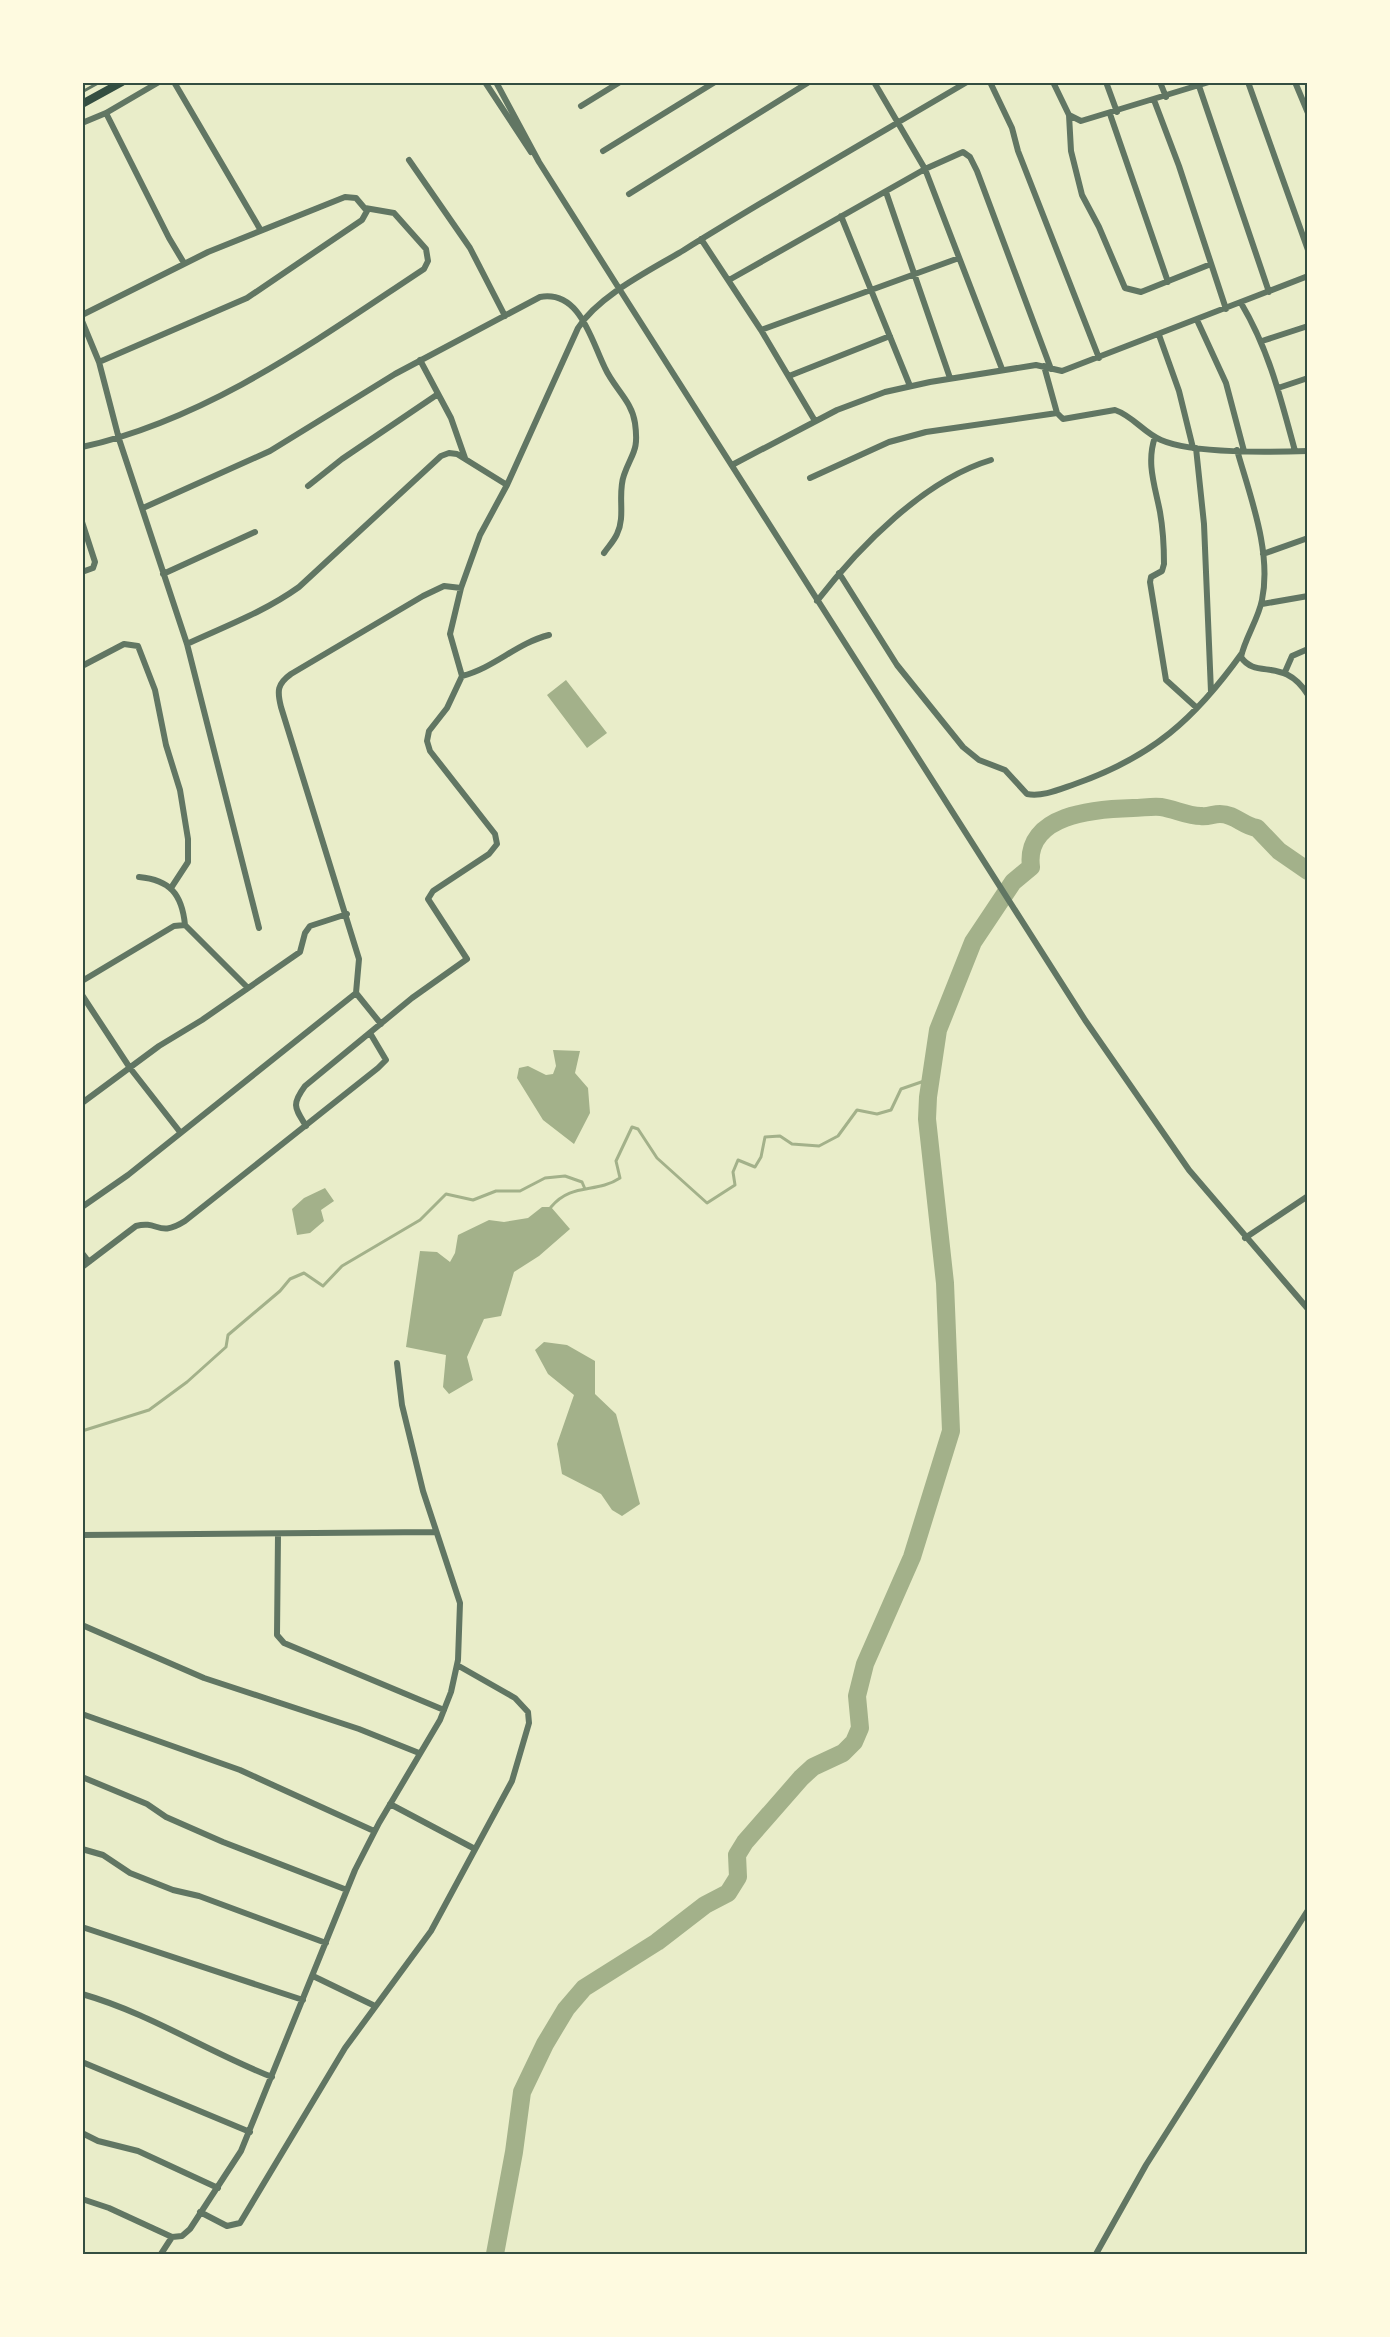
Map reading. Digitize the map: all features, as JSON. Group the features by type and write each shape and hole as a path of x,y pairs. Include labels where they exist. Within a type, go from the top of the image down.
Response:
{"main road":[{"path":"82,104 122,82"}],"street":[{"path":"82,123 106,113 159,82"},
{"path":"174,82 260,229"},
{"path":"485,82 518,135 539,162"},
{"path":"496,82 539,162 1029,934 1167,1140 1245,1238 1308,1309"},
{"path":"581,106 620,82"},
{"path":"603,151 716,82"},
{"path":"629,194 809,82"},
{"path":"874,82 925,169 1002,369"},
{"path":"306,1126 297,1112 296,1099 305,1086 381,1024 467,959 428,899 433,891 489,854 497,844 495,834 430,751 427,741 429,731 447,708 462,676 450,634 461,588 480,535 507,485 570,343 583,320 620,290 760,202 967,82"},
{"path":"990,82 1012,128 1018,151 1100,358"},
{"path":"1053,82 1069,115 1071,151 1082,195 1099,227 1125,288 1134,292 1168,282 1210,264"},
{"path":"1106,82 1117,112"},
{"path":"1160,82 1166,97"},
{"path":"1069,115 1081,121 1117,112 1209,82"},
{"path":"1248,82 1308,250"},
{"path":"1295,82 1304,95 1308,113"},
{"path":"1199,86 1269,292"},
{"path":"1154,100 1179,166 1226,309"},
{"path":"106,113 184,263"},
{"path":"1110,114 1168,282"},
{"path":"729,280 925,169 958,153 967,154 974,163 1047,367 1057,413 1063,419 1069,420 1115,410 1129,417 1155,437 1194,448 1308,451"},
{"path":"409,160 470,248 505,316"},
{"path":"886,192 950,378"},
{"path":"82,315 184,263 260,229 293,219 345,197 356,198 367,211 362,220 248,298 99,362"},
{"path":"82,447 119,439 206,401 292,357 424,269 428,261 426,249 394,213 365,208"},
{"path":"841,216 910,386"},
{"path":"701,240 761,330 815,421"},
{"path":"761,330 959,258"},
{"path":"732,465 815,421 857,402 910,386 1002,369 1047,367 1062,371 1308,276"},
{"path":"143,507 270,451 346,402 420,360 540,297 551,295 561,298 572,306 583,320 605,368 633,411 636,450 623,476 621,522 617,535 604,552"},
{"path":"1242,303 1262,341 1278,388 1295,451"},
{"path":"839,573 897,665 963,747 979,760 1005,770 1026,794 1042,794 1057,790 1125,763 1164,740 1211,693 1242,653 1262,604 1263,545 1226,383 1197,320"},
{"path":"82,321 99,362 119,439 187,644 260,928"},
{"path":"1262,341 1308,326"},
{"path":"1159,335 1179,391 1194,448 1204,524 1211,693"},
{"path":"789,376 890,336"},
{"path":"420,360 459,436 465,458"},
{"path":"1278,388 1308,378"},
{"path":"308,486 342,459 438,394"},
{"path":"810,478 890,442 926,432 1057,413"},
{"path":"1155,437 1150,465 1160,514 1164,564 1162,571 1151,577 1150,582 1163,667 1170,685 1197,708"},
{"path":"187,644 274,604 326,564 441,456 449,453 465,458 507,485"},
{"path":"817,601 839,573 892,519 961,473 991,460"},
{"path":"82,522 95,562 93,568 82,572"},
{"path":"164,574 255,532"},
{"path":"1263,554 1308,538"},
{"path":"381,1024 356,993 359,959 347,914 281,707 278,687 281,681 291,674 423,596 444,586 461,588"},
{"path":"1262,604 1308,596"},
{"path":"462,676 482,671 532,639 549,635"},
{"path":"82,666 124,644 138,646 155,690 166,745 180,790 188,839 188,862 171,888"},
{"path":"1285,672 1292,657 1308,649"},
{"path":"1242,653 1241,657 1247,664 1285,672 1298,681 1308,695"},
{"path":"139,877 154,878 171,888 184,906 185,925 247,987"},
{"path":"82,1103 300,952 304,933 310,926 347,914"},
{"path":"82,981 174,926 185,925"},
{"path":"82,1207 356,993"},
{"path":"82,994 130,1068 180,1132"},
{"path":"82,1267 136,1226 146,1223 161,1230 170,1230 306,1126 386,1060 370,1033"},
{"path":"1245,1238 1308,1196"},
{"path":"82,1253 89,1262"},
{"path":"82,2199 109,2208 172,2237 182,2236 218,2188 250,2132 347,1890 374,1831 444,1710 457,1665 460,1603 435,1532 402,1405 397,1363"},
{"path":"82,1535 435,1532"},
{"path":"278,1535 277,1635 284,1643 444,1710"},
{"path":"82,1625 204,1678 359,1728 419,1753"},
{"path":"200,2212 226,2226 240,2223 345,2048 431,1932 512,1781 529,1723 528,1712 515,1698 457,1665"},
{"path":"82,1714 240,1770 374,1831"},
{"path":"82,1777 147,1804 166,1817 223,1842 347,1890"},
{"path":"390,1804 475,1849"},
{"path":"82,1849 103,1856 130,1873 173,1890 200,1896 326,1943"},
{"path":"1096,2254 1146,2165 1308,1910"},
{"path":"82,1927 303,2000"},
{"path":"313,1976 375,2006"},
{"path":"82,1994 136,2013 272,2078"},
{"path":"82,2062 250,2132"},
{"path":"82,2133 138,2151 218,2188"},
{"path":"161,2254 172,2237"}],"lane":[{"path":"82,92 100,82"}],"shaded area":[{"path":"566,680 607,733 587,748 547,695"},
{"path":"553,1050 580,1051 575,1073 588,1088 590,1113 574,1144 543,1120 517,1078 519,1068 528,1066 546,1075 553,1074 556,1066"},
{"path":"325,1188 334,1201 321,1210 324,1221 310,1233 297,1235 292,1209 304,1198"},
{"path":"542,1207 551,1207 570,1229 539,1256 514,1272 501,1316 484,1319 467,1357 473,1380 449,1394 443,1387 446,1355 406,1347 420,1251 437,1252 450,1262 455,1253 458,1235 489,1220 504,1222 528,1218"},
{"path":"544,1342 567,1345 595,1361 595,1394 616,1414 640,1504 622,1516 612,1510 601,1494 562,1474 557,1444 574,1395 548,1374 535,1350"}],"waterway":[{"path":"495,2254 514,2152 522,2092 545,2044 566,2009 584,1988 657,1942 705,1905 728,1893 738,1877 737,1855 745,1842 801,1778 813,1767 843,1753 854,1742 860,1728 857,1696 865,1664 912,1557 951,1431 945,1283 927,1119 938,1030 973,942 1013,882 1031,867 1032,849 1039,836 1050,825 1082,813 1158,807 1196,816 1225,815 1257,828 1279,851 1308,871"},
{"path":"551,1207 567,1194 602,1186 620,1178 616,1161 632,1127 638,1129 657,1158 707,1203 735,1185 733,1172 738,1160 755,1167 761,1157 765,1137 780,1136 792,1144 819,1146 838,1136 857,1110 877,1114 891,1110 901,1089 930,1079"},
{"path":"82,1431 149,1410 187,1382 226,1347 228,1335 280,1291 290,1279 304,1273 323,1286 342,1266 420,1220 446,1194 473,1200 496,1191 520,1191 545,1178 565,1176 582,1182 585,1189"}]}
